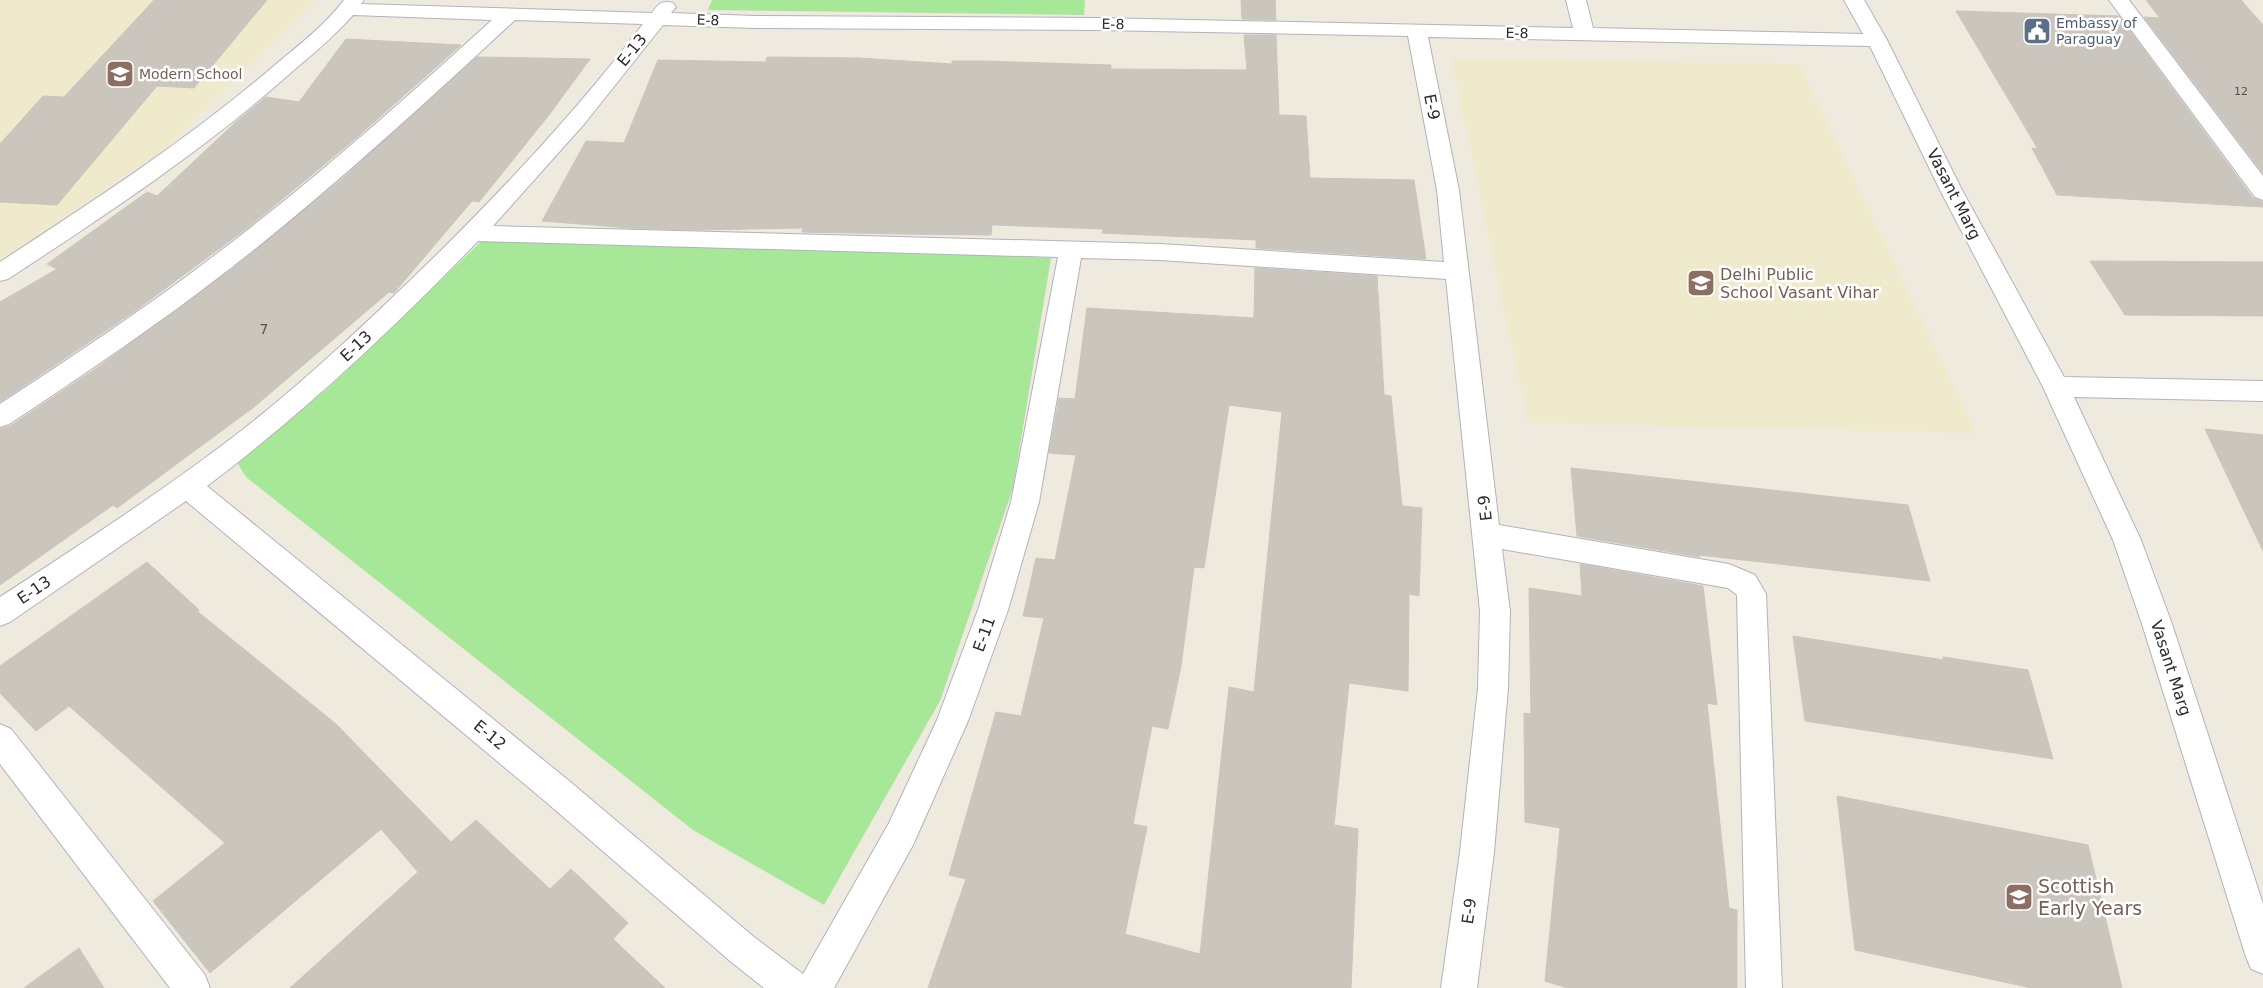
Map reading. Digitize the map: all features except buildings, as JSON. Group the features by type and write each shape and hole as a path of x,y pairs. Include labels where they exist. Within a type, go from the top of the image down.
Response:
{"street":[{"path":"1576,0 1585,34"},
{"name":"Vasant Marg","path":"1854,0 1877,40 1951,190 2056,387 2127,540 2157,624 2263,957"},
{"path":"2119,0 2263,192"},
{"path":"0,273 144,178 226,118 351,4"},
{"name":"E-8","path":"351,4 510,14 664,9 764,22 1098,16 1418,31 1877,40"},
{"name":"E-13","path":"0,612 94,550 256,434 362,342 474,233 575,120 664,9"},
{"path":"0,417 124,335 268,225 445,74 510,14"},
{"name":"E-9","path":"1418,31 1448,190 1495,611 1493,688 1478,852 1459,988"},
{"path":"474,233 1160,252 1458,271"},
{"name":"E-11","path":"815,988 901,834 952,721 993,610 1025,502 1071,250"},
{"path":"2056,387 2263,391"},
{"name":"E-12","path":"186,485 558,791 734,943 792,988"},
{"path":"1488,535 1729,576 1740,579 1747,585 1752,599 1764,988"},
{"path":"0,739 192,988"}],"shaded area":[{"name":"Modern School","path":"0,0 315,0 166,148 0,262"},
{"name":"Delhi Public School Vasant Vihar","path":"1451,58 1799,64 1976,433 1528,423"}],"green space":[{"path":"712,0 1085,0 1084,15 708,10"},
{"path":"486,237 1051,258 1013,488 940,701 824,905 693,830 246,477 235,459 326,390"}],"place":[{"name":"Embassy of Paraguay","path":"2037,31"},
{"name":"Modern School","path":"120,74"},
{"name":"Delhi Public School Vasant Vihar","path":"1701,283"},
{"name":"Scottish Early Years","path":"2019,897"}]}
